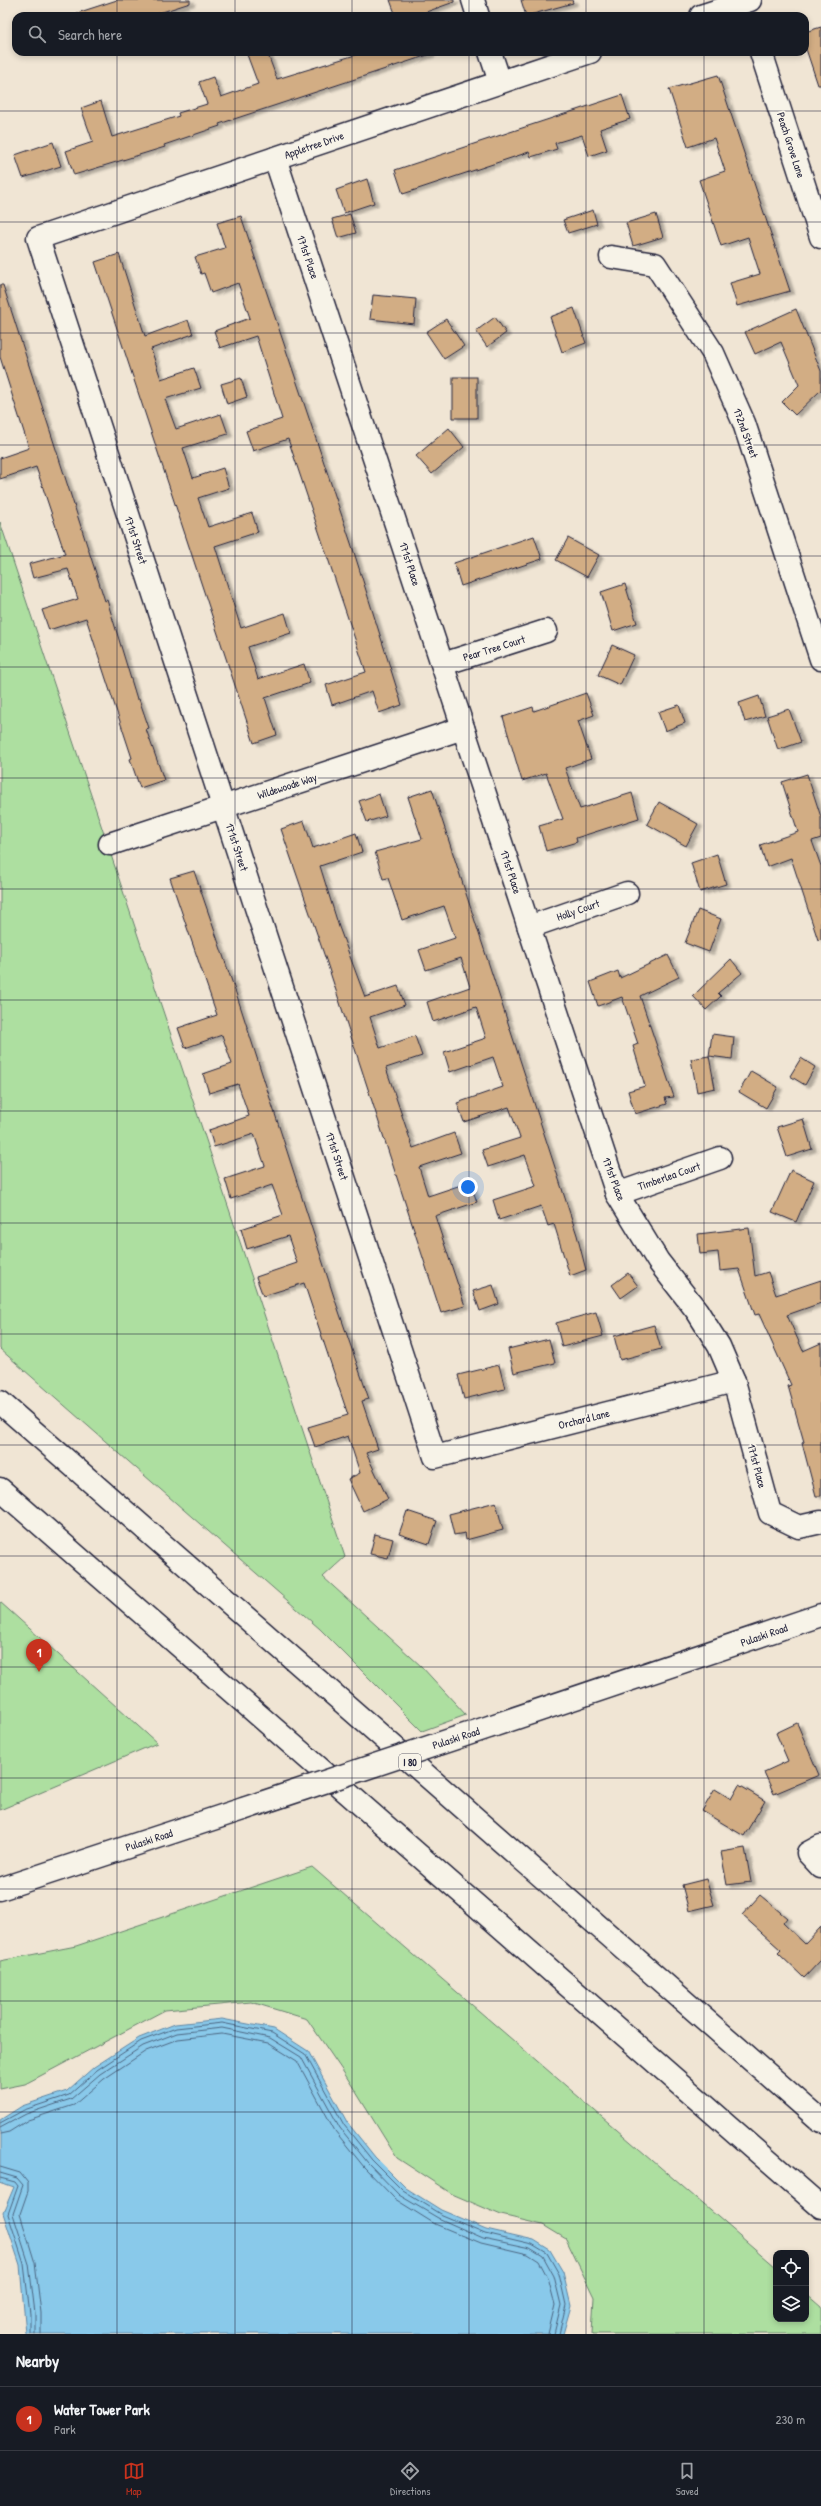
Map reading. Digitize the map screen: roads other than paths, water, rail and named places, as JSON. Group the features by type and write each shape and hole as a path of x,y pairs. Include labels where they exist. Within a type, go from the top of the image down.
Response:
{"main road":[{"path":"473,0 477,12"},
{"path":"716,12 746,4"},
{"path":"491,56 500,82"},
{"name":"Appletree Drive","path":"38,238 578,56"},
{"name":"Peach Grove Lane","path":"761,56 821,237"},
{"name":"171st Place","path":"275,158 617,1194 658,1261 697,1311 719,1346 734,1381 770,1513 799,1527 821,1522"},
{"name":"171st Street","path":"38,238 435,1457"},
{"name":"172nd Street","path":"611,257 655,264 713,353 744,423 821,659"},
{"name":"Pear Tree Court","path":"443,664 546,631"},
{"name":"Wildewoode Way","path":"110,844 463,728"},
{"name":"Holly Court","path":"529,926 627,893"},
{"name":"Timberlea Court","path":"617,1194 720,1158"},
{"name":"Orchard Lane","path":"435,1457 734,1381"},
{"name":"I 80","path":"0,1402 821,2122"},
{"path":"0,1489 821,2207"},
{"name":"Pulaski Road","path":"0,1888 243,1809 821,1615"}],"water":[{"path":"222,2019 274,2029 308,2051 347,2122 375,2157 406,2188 441,2210 486,2229 534,2240 550,2250 563,2272 571,2306 563,2334 26,2334 20,2265 3,2213 14,2187 0,2182 0,2120 22,2106 67,2091 94,2067 139,2038 175,2024"}],"place":[{"name":"Water Tower Park","path":"39,1672"}]}
